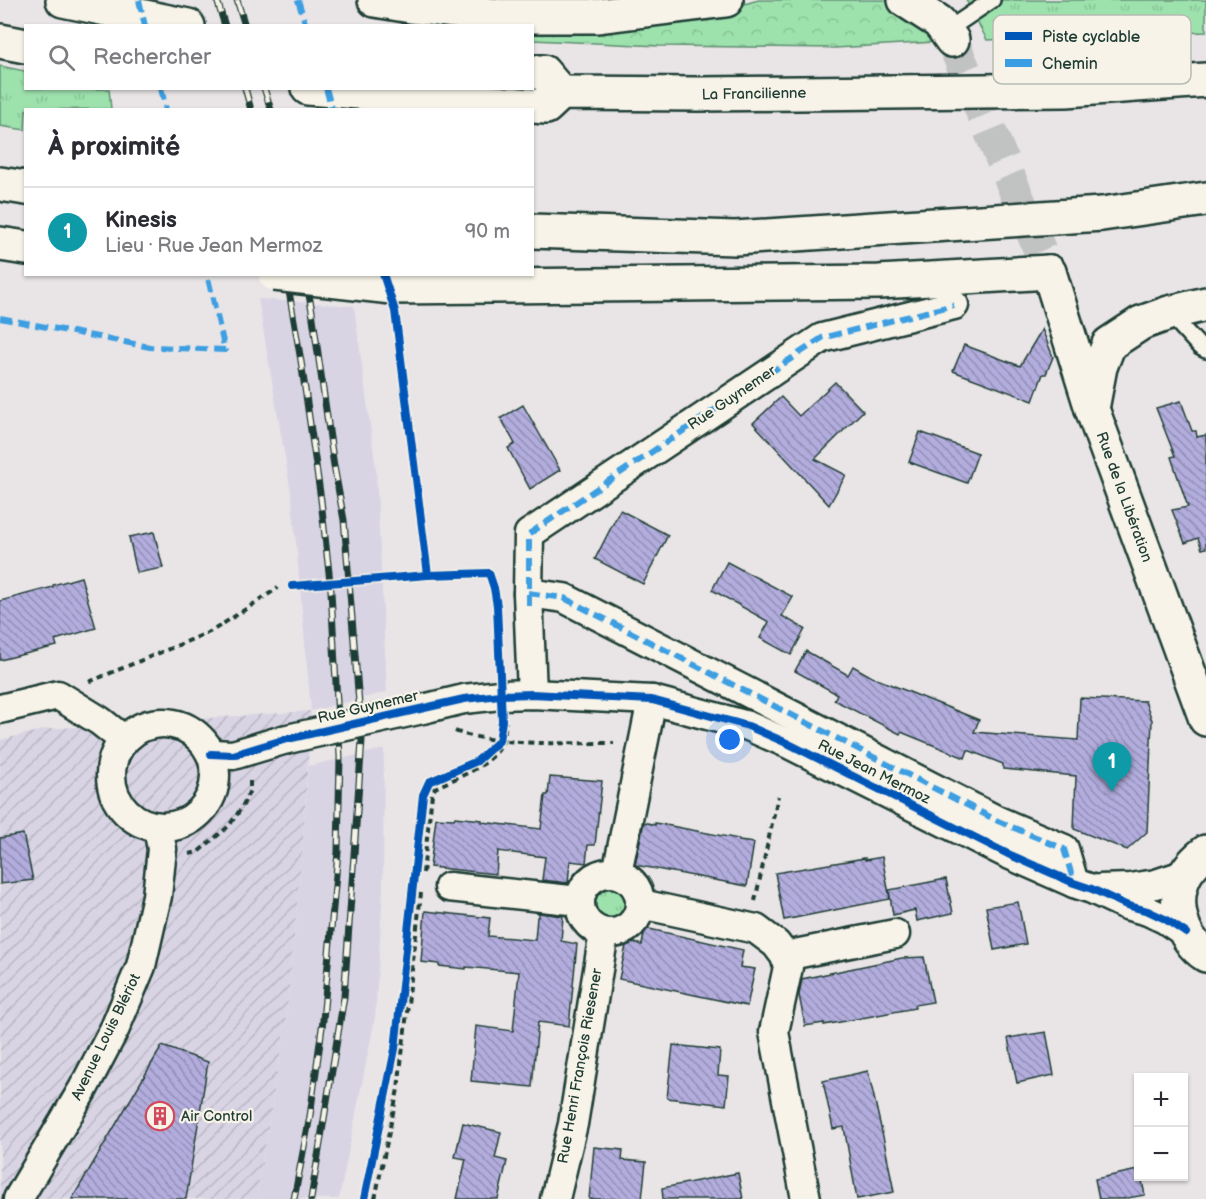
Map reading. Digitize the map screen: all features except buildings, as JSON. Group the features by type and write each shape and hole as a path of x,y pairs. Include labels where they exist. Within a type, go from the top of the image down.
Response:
{"main road":[{"path":"63,0 178,24"},
{"path":"375,0 499,16 598,16 726,0"},
{"path":"905,0 942,23"},
{"path":"0,41 24,46"},
{"path":"327,90 546,108 561,93 543,72 534,72"},
{"name":"La Francilienne","path":"1191,81 1206,80"},
{"name":"La Francilienne","path":"561,93 700,94 1066,90 1150,84"},
{"path":"0,184 24,188"},
{"path":"534,231 735,238 1101,214 1206,199"},
{"path":"0,244 24,248"},
{"name":"Rue de la Libération","path":"293,276 392,287 879,282 1049,272 1092,409 1206,719"},
{"path":"1092,409 1100,367 1109,344 1141,323 1206,304"},
{"path":"1196,863 1179,893 1179,914 1196,944"}],"street":[{"name":"Rue Guynemer","path":"529,600 529,534 539,527 822,338 954,305"},
{"name":"Rue Jean Mermoz","path":"529,600 564,598 998,821 1064,849 1083,886"},
{"path":"512,695 529,600"},
{"path":"0,709 58,695 100,721 124,740"},
{"name":"Rue Guynemer","path":"211,754 233,755 283,740 464,699 512,695"},
{"name":"Rue Jean Mermoz","path":"512,695 652,700 748,726 789,744 1008,854 1126,905 1165,919 1196,944"},
{"path":"616,873 652,700"},
{"path":"171,723 188,729 202,740 211,754 216,772 214,790 206,806 193,819 176,826 158,828 142,824 128,815 118,802 112,786 111,770 115,754 124,740 137,729 154,724 171,723"},
{"name":"Avenue Louis Blériot","path":"18,1199 93,1068 114,1028 141,966 157,896 162,849 158,828"},
{"name":"Rue Jean Mermoz","path":"1083,886 1130,888 1156,884 1196,863"},
{"path":"616,873 632,881 640,896 638,915 633,924 624,930 604,933 595,930 589,924 580,909 579,901 588,882 596,876 616,873"},
{"path":"435,884 579,901"},
{"path":"640,904 756,929 776,945 785,956 788,967 774,1032 806,1199"},
{"name":"Rue Henri François Riesener","path":"555,1199 573,1124 604,933"},
{"path":"785,956 895,934"}],"lane":[{"path":"942,23 992,0"},
{"path":"1169,313 1200,347 1206,350"}],"path":[{"path":"58,695 212,632 278,588"},
{"path":"435,884 432,794 435,788 487,762 496,754 501,741 501,721 512,695"},
{"path":"451,729 461,734 501,741 616,743"},
{"path":"423,795 429,782 477,761 501,741"},
{"path":"183,854 198,852 229,826 250,790 250,776"},
{"path":"749,928 778,796"},
{"path":"375,1199 398,1089 421,893"},
{"path":"392,1060 405,956"}],"shaded area":[{"path":"258,299 354,306 376,469 387,692 311,711 292,499"},
{"path":"311,711 303,842 286,1020 256,1199 0,1199 0,740 46,729"},
{"path":"384,749 383,890 375,1018 339,1199 256,1199 286,1020 308,766"}],"green space":[{"path":"758,0 901,0 930,12 935,42 835,48 659,46 534,40 534,26 718,12"},
{"path":"966,0 1206,0 1206,32 1191,33 1191,15 993,15 993,40 987,40"},
{"path":"0,66 24,71 24,90 109,90 111,108 24,108 24,130 0,126"},
{"path":"610,886 622,891 627,903 622,915 610,920 598,915 593,903 598,891"}],"tunnel":[{"path":"952,40 1049,272"}],"railway":[{"path":"217,0 224,24"},
{"path":"237,0 244,24"},
{"path":"246,90 250,108"},
{"path":"265,90 270,108"},
{"path":"286,276 321,500 331,591 340,757 338,852 323,1020 310,1116 294,1199"},
{"path":"305,276 344,520 362,740 344,997 311,1199"}],"marked path":[{"path":"139,0 145,24"},
{"path":"298,0 305,24"},
{"path":"161,90 166,108"},
{"path":"327,90 331,108"},
{"path":"0,318 150,347 225,350 207,276"},
{"path":"529,606 529,534 822,338 954,305"},
{"path":"528,593 564,598 998,821 1064,849 1074,883"}],"cycle path":[{"path":"384,276 395,311 428,575"},
{"path":"292,586 428,575 489,573 497,606 502,721 499,741 477,761 429,782 423,795 395,1049 364,1199"},
{"path":"211,754 233,755 283,740 464,699 532,694 652,700 748,726 789,744 1008,854 1126,905 1148,911 1186,933"}],"place":[{"name":"Kinesis","path":"1112,792"},
{"name":"Air Control","path":"160,1116"}]}
